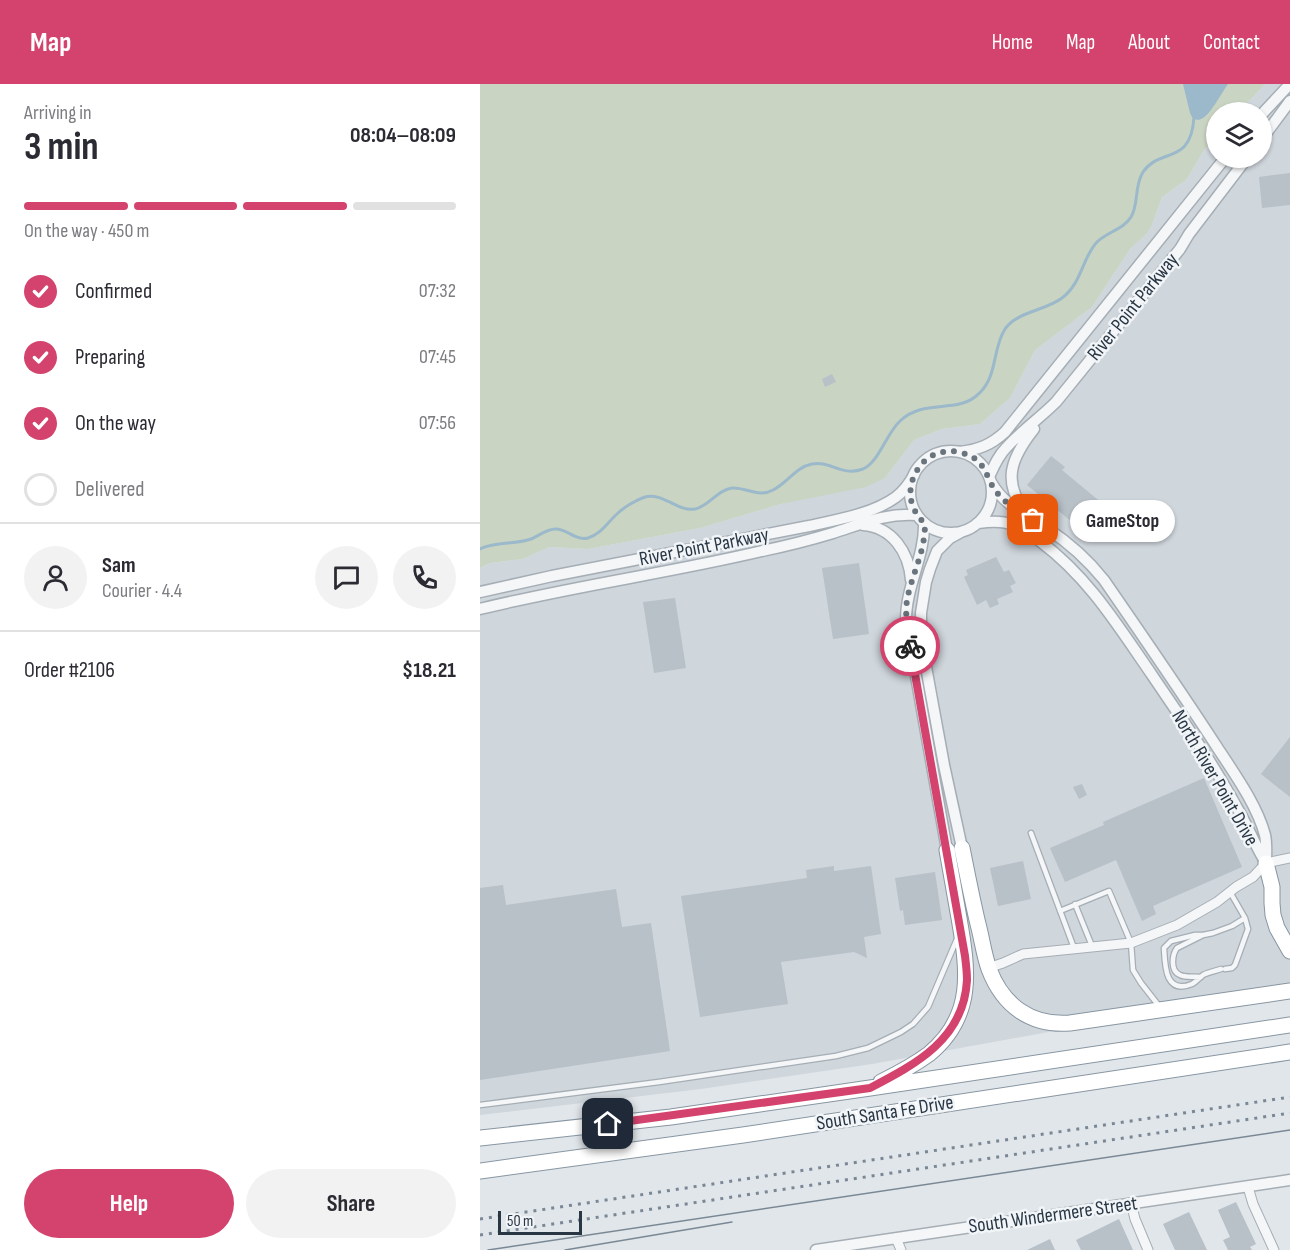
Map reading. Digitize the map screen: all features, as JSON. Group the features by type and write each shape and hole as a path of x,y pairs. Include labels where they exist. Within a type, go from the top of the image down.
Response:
{"highway":[{"path":"870,1088 929,1053 940,1043 956,1021 967,979 960,924 955,849"},
{"path":"955,849 970,891 988,968 995,984 1012,1004 1042,1022 1070,1023 1290,992"},
{"path":"1266,863 1272,887 1273,915 1277,928 1290,951"},
{"name":"South Santa Fe Drive","path":"480,1138 659,1118 1290,1025"},
{"name":"South Santa Fe Drive","path":"480,1170 743,1135 1290,1052"}],"street":[{"path":"1272,103 1290,84"},
{"path":"1272,125 1290,101"},
{"name":"River Point Parkway","path":"959,452 985,447 1005,432 1218,168"},
{"name":"River Point Parkway","path":"990,479 995,463 1006,447 1046,412 1180,249 1239,168"},
{"path":"1033,520 1016,497 1011,472 1021,446 1046,412"},
{"path":"942,452 959,452 976,460 986,470 992,491 986,513 978,523 943,544 937,551 925,590 921,629 924,656 944,765 955,849 907,630 906,609 925,534 921,519 912,504 910,489 914,475 920,466 930,457 942,452"},
{"name":"River Point Parkway","path":"480,592 847,517 876,508 894,499 914,475"},
{"name":"North River Point Drive","path":"990,479 1000,497 1014,509 1064,540 1095,568 1108,586 1241,785 1265,836 1266,863"},
{"name":"River Point Parkway","path":"480,609 759,552 897,514 921,519"},
{"path":"921,519 930,527 942,532 961,532"},
{"name":"North River Point Drive","path":"978,523 1011,524 1033,536 1056,552 1094,592 1196,739 1238,808 1266,863"},
{"path":"855,525 877,527 895,540 904,552 912,583"},
{"path":"988,968 1023,954 1131,943 1177,925 1217,902 1253,877 1266,863 1290,858"},
{"name":"South Windermere Street","path":"816,1250 1290,1180"},
{"path":"1248,1187 1253,1204 1274,1250"},
{"path":"1131,1203 1135,1219 1149,1250"},
{"path":"896,1238 901,1250"}],"lane":[{"path":"1031,833 1074,948"},
{"path":"1060,911 1109,891 1131,943 1133,970 1162,1010"},
{"path":"1203,935 1171,941 1164,948 1168,979 1172,983 1178,986 1192,984 1207,973 1232,968 1235,965 1248,929 1245,918 1230,892"},
{"path":"1075,904 1092,946"},
{"path":"1201,977 1178,975 1173,962 1174,951 1203,935 1232,926 1245,918"},
{"path":"480,1105 659,1082 847,1054 868,1048 913,1024 928,1008 956,941 960,924"}],"shaded area":[{"path":"1265,84 1290,84 1290,984 1058,1019 1054,1031 872,1064 701,1089 480,1115 480,568 490,563 523,559 549,547 588,549 700,528 781,504 885,478 914,440 942,429 980,424 1010,398 1035,350 1092,307 1130,249 1152,225 1162,197 1187,179 1206,148 1206,168 1272,168 1272,102 1248,102"}],"green space":[{"path":"480,84 1265,84 1248,102 1206,102 1206,148 1187,179 1162,197 1147,233 1130,249 1092,307 1035,350 1010,398 980,424 942,429 914,440 885,478 866,487 781,504 700,528 588,549 549,547 523,559 490,563 480,568"}],"water":[{"path":"1183,84 1228,84 1217,102 1206,102 1204,117 1196,120 1190,113"}],"building":[{"path":"1290,173 1290,205 1262,208 1259,177"},
{"path":"832,374 836,382 825,387 822,379"},
{"path":"1051,456 1065,467 1062,470 1115,514 1094,540 1027,485"},
{"path":"996,557 1004,572 1009,570 1016,583 1010,586 1013,592 997,599 999,604 990,608 986,600 977,605 964,577 968,575 966,570"},
{"path":"859,563 869,634 833,639 822,568"},
{"path":"675,598 686,668 654,673 643,602"},
{"path":"1290,737 1290,797 1261,774"},
{"path":"1204,778 1242,867 1153,906 1156,914 1142,921 1116,860 1065,882 1050,848"},
{"path":"1082,784 1087,795 1079,799 1073,787"},
{"path":"1023,861 1031,899 998,906 990,868"},
{"path":"834,866 834,871 871,866 881,934 864,937 867,958 854,952 781,962 788,1004 700,1017 681,896 807,878 806,870"},
{"path":"935,872 942,920 905,925 903,910 900,911 895,878"},
{"path":"503,885 506,905 616,889 622,927 651,923 670,1051 480,1080 480,888"},
{"path":"1236,1202 1256,1244 1250,1247 1252,1250 1228,1250 1223,1240 1230,1237 1218,1210"},
{"path":"1189,1212 1207,1250 1175,1250 1163,1224"},
{"path":"1119,1219 1133,1250 1081,1250 1076,1240"},
{"path":"1050,1239 1055,1250 1027,1250"}],"waterway":[{"path":"480,549 492,545 525,541 553,529 580,538 588,538 600,531 623,509 645,497 658,497 682,508 695,509 705,505 727,489 768,492 778,487 801,468 812,464 824,464 848,471 863,469 874,460 895,427 909,414 918,410 967,402 983,390 988,382 1005,329 1017,318 1048,306 1069,292 1092,248 1097,242 1124,225 1131,217 1138,183 1143,172 1150,164 1174,154 1187,143 1192,132 1194,117"}],"tram line":[{"path":"488,1250 1290,1130"},
{"path":"565,1250 732,1222"}],"railway":[{"path":"480,1219 1290,1097"},
{"path":"480,1235 1290,1113"}],"way so far":[{"path":"910,646 906,620 907,600 922,552 925,534 924,523 912,504 910,489 914,475 925,460 936,454 950,451 971,456 986,470 1000,497 1014,509 1033,520"}],"place":[{"name":"GameStop","path":"1033,520"}],"route":[{"path":"608,1124 870,1088 929,1053 940,1043 956,1021 965,995 967,979 965,956 910,646"}]}
